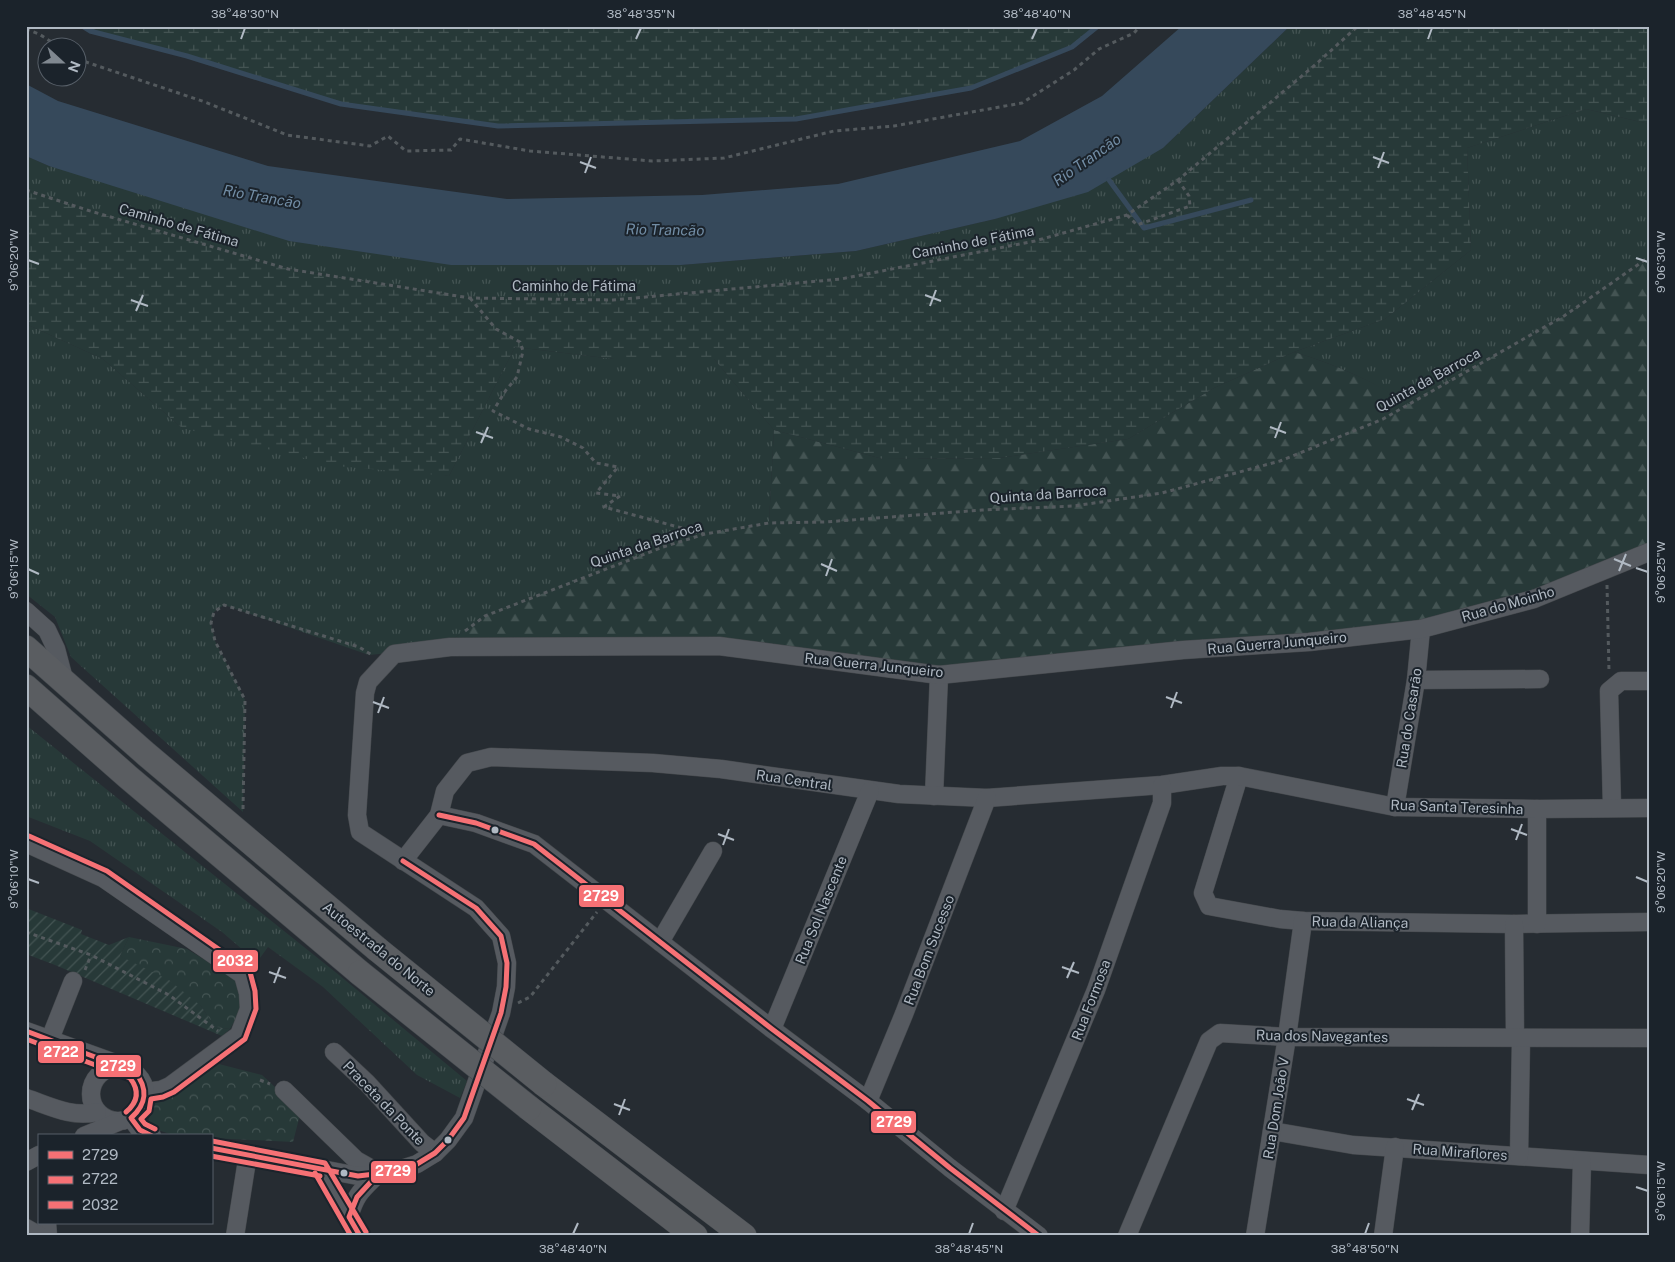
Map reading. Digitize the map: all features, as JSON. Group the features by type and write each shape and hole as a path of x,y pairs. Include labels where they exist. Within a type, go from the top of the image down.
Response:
{"highway":[{"name":"Autoestrada do Norte","path":"26,648 146,754 377,949 544,1084 744,1236"},
{"path":"26,687 128,777 360,973 529,1108 695,1236"}],"street":[{"name":"Rua do Moinho","path":"1421,628 1534,599 1649,552"},
{"path":"26,611 47,630 56,649 66,684"},
{"name":"Rua Guerra Junqueiro","path":"403,861 360,832 357,815 368,682 394,654 450,647 719,646 939,675 1183,650 1309,642 1421,628"},
{"name":"Rua do Casarão","path":"1395,807 1416,680 1421,628"},
{"path":"934,796 939,675"},
{"path":"1416,680 1540,679"},
{"path":"1612,808 1609,691 1621,681 1649,681"},
{"name":"Rua Central","path":"403,861 439,815 445,791 468,763 491,757 653,763 721,769 870,791 987,798 1162,785 1222,776 1239,776"},
{"name":"Rua Santa Teresinha","path":"1239,776 1395,807 1649,808"},
{"name":"Rua da Aliança","path":"1239,776 1203,893 1209,906 1303,922 1514,924 1649,922"},
{"name":"Rua Formosa","path":"1004,1210 1096,990 1162,803 1162,785"},
{"name":"Rua Sol Nascente","path":"772,1029 870,791"},
{"name":"Rua Bom Sucesso","path":"868,1101 904,1014 987,798"},
{"path":"1537,809 1537,924"},
{"path":"439,815 476,823 534,844 868,1101 1039,1236"},
{"path":"26,843 103,878 243,976 248,993 249,1009 239,1035 170,1086 161,1090 145,1092"},
{"path":"660,942 714,851"},
{"path":"212,1148 358,1176 392,1172 416,1164 435,1153 448,1140 464,1118 501,1013 506,987 507,963 501,936 476,908 403,861"},
{"name":"Rua Dom João V","path":"1255,1236 1287,1037 1303,922"},
{"path":"1514,924 1518,1038 1519,1156"},
{"path":"50,1039 73,981"},
{"path":"26,1031 128,1068 140,1078 145,1092 142,1107 124,1120 89,1134"},
{"name":"Rua dos Navegantes","path":"1127,1236 1210,1041 1220,1033 1287,1037 1649,1038"},
{"name":"Praceta da Ponte","path":"334,1052 367,1083 422,1143 435,1153"},
{"path":"128,1068 112,1067 98,1075 93,1082 90,1098 97,1112 103,1117 124,1120 148,1134"},
{"path":"284,1090 356,1160 379,1173"},
{"path":"26,1098 74,1114 85,1115 97,1112"},
{"name":"Rua Miraflores","path":"1272,1131 1353,1145 1649,1165"},
{"path":"1383,1236 1395,1147"},
{"path":"235,1236 248,1154"},
{"path":"26,1162 38,1156"},
{"path":"1580,1236 1582,1161"},
{"path":"321,1169 360,1236"},
{"path":"349,1217 359,1192 379,1173"},
{"path":"26,1228 40,1236"}],"path":[{"path":"88,63 205,102 287,135 370,146 388,136 406,151 451,150 460,140 530,151 652,162 724,158 834,131 894,126 1022,102 1074,70 1099,49 1134,33 1140,26"},
{"name":"Caminho de Fátima","path":"26,190 87,210 288,268 470,298 613,300 841,279 1035,241 1127,215 1178,180 1308,71 1358,26"},
{"path":"26,29 45,38"},
{"path":"1127,215 1136,225 1190,206 1190,196 1178,180"},
{"name":"Quinta da Barroca","path":"450,647 456,637 485,616 663,547 705,534 769,522 825,522 982,510 1074,506 1162,493 1280,461 1383,419 1564,316 1649,257"},
{"path":"470,298 496,329 520,342 523,351 517,377 493,411 529,429 561,437 583,448 596,463 618,467 596,493 620,496 604,507 705,534"},
{"path":"1607,569 1609,691"},
{"path":"243,812 245,700 215,642 211,623 214,612 224,605 359,647 385,664"},
{"path":"530,997 607,900"},
{"path":"26,932 91,955 169,995 215,1030 224,1034 229,1042"}],"green space":[{"path":"82,26 1098,26 1072,47 971,88 796,119 498,126 341,104 187,56 90,31"},
{"path":"1290,26 1358,26 1315,65 1178,180 1127,215 1035,241 841,279 613,300 470,298 288,269 87,210 26,190 26,156 49,166 681,265 856,251 995,219 1163,148"},
{"path":"1358,26 1649,26 1649,124 1586,109 1467,148 1471,250 1385,319 1294,352 1214,388 1128,439 999,458 883,459 774,430 714,359 614,359 515,347 449,476 337,466 182,428 103,359 26,324 26,190 87,210 288,269 470,298 613,300 841,279 1035,241 1127,215 1178,180 1315,65"},
{"path":"1586,109 1649,124 1649,257 1564,316 1409,405 1382,388 1353,374 1294,352 1385,319 1471,250 1467,148"},
{"path":"1649,257 1649,555 1421,629 939,675 719,646 450,647 456,637 485,616 663,547 705,534 769,523 774,430 883,459 999,458 1128,439 1214,388 1294,352 1353,374 1409,404 1564,316"},
{"path":"26,324 103,359 182,428 449,476 515,347 614,359 714,359 774,430 769,523 705,534 663,547 485,616 456,637 450,647 369,655 224,605 214,612 211,623 215,641 245,700 243,812 71,657 55,617 26,594"},
{"path":"26,725 339,975 467,1081 460,1098 417,1075 323,987 268,947 257,962 222,932 90,841 26,816"},
{"path":"26,908 82,930 81,934 109,945 129,937 120,956 169,980 201,1006 215,1027 230,1029 222,1036 26,954"},
{"path":"129,937 187,949 241,982 243,1007 230,1029 215,1027 201,1006 120,956"},
{"path":"215,1063 262,1075 301,1111 293,1142 212,1138 212,1134 170,1134 152,1128 149,1121 151,1106"}],"water":[{"name":"Rio Trancão","path":"1182,26 1290,26 1163,148 1088,192 995,219 856,251 681,265 451,265 289,241 49,166 26,156 26,84 58,101 268,166 507,199 702,195 838,184 1020,141 1102,96"}],"waterway":[{"path":"82,26 90,31 187,56 341,104 498,126 796,119 971,88 1072,47 1098,26"},
{"path":"1109,180 1144,228 1251,200"}],"transit line":[{"name":"2729","path":"439,815 476,823 534,844 868,1101 950,1168 1039,1236"},
{"name":"2032","path":"29,836 107,871 250,972 255,991 256,1009 245,1039 174,1092 163,1097 151,1099 149,1111 141,1119 145,1124 155,1129"},
{"name":"2729","path":"212,1148 358,1176 392,1172 417,1164 435,1153 448,1140 464,1118 501,1013 506,987 507,963 501,936 476,908 403,861"},
{"name":"2729","path":"26,1031 135,1072 142,1084 144,1096 143,1102 131,1118 140,1130 148,1134"},
{"name":"2722","path":"26,1039 130,1078 135,1087 136,1096 133,1104 126,1112"},
{"name":"2032","path":"212,1141 325,1163 366,1232"},
{"name":"2722","path":"212,1156 320,1176"},
{"name":"2722","path":"315,1173 351,1236"},
{"name":"2729","path":"360,1236 349,1217 357,1197 379,1173"}]}
